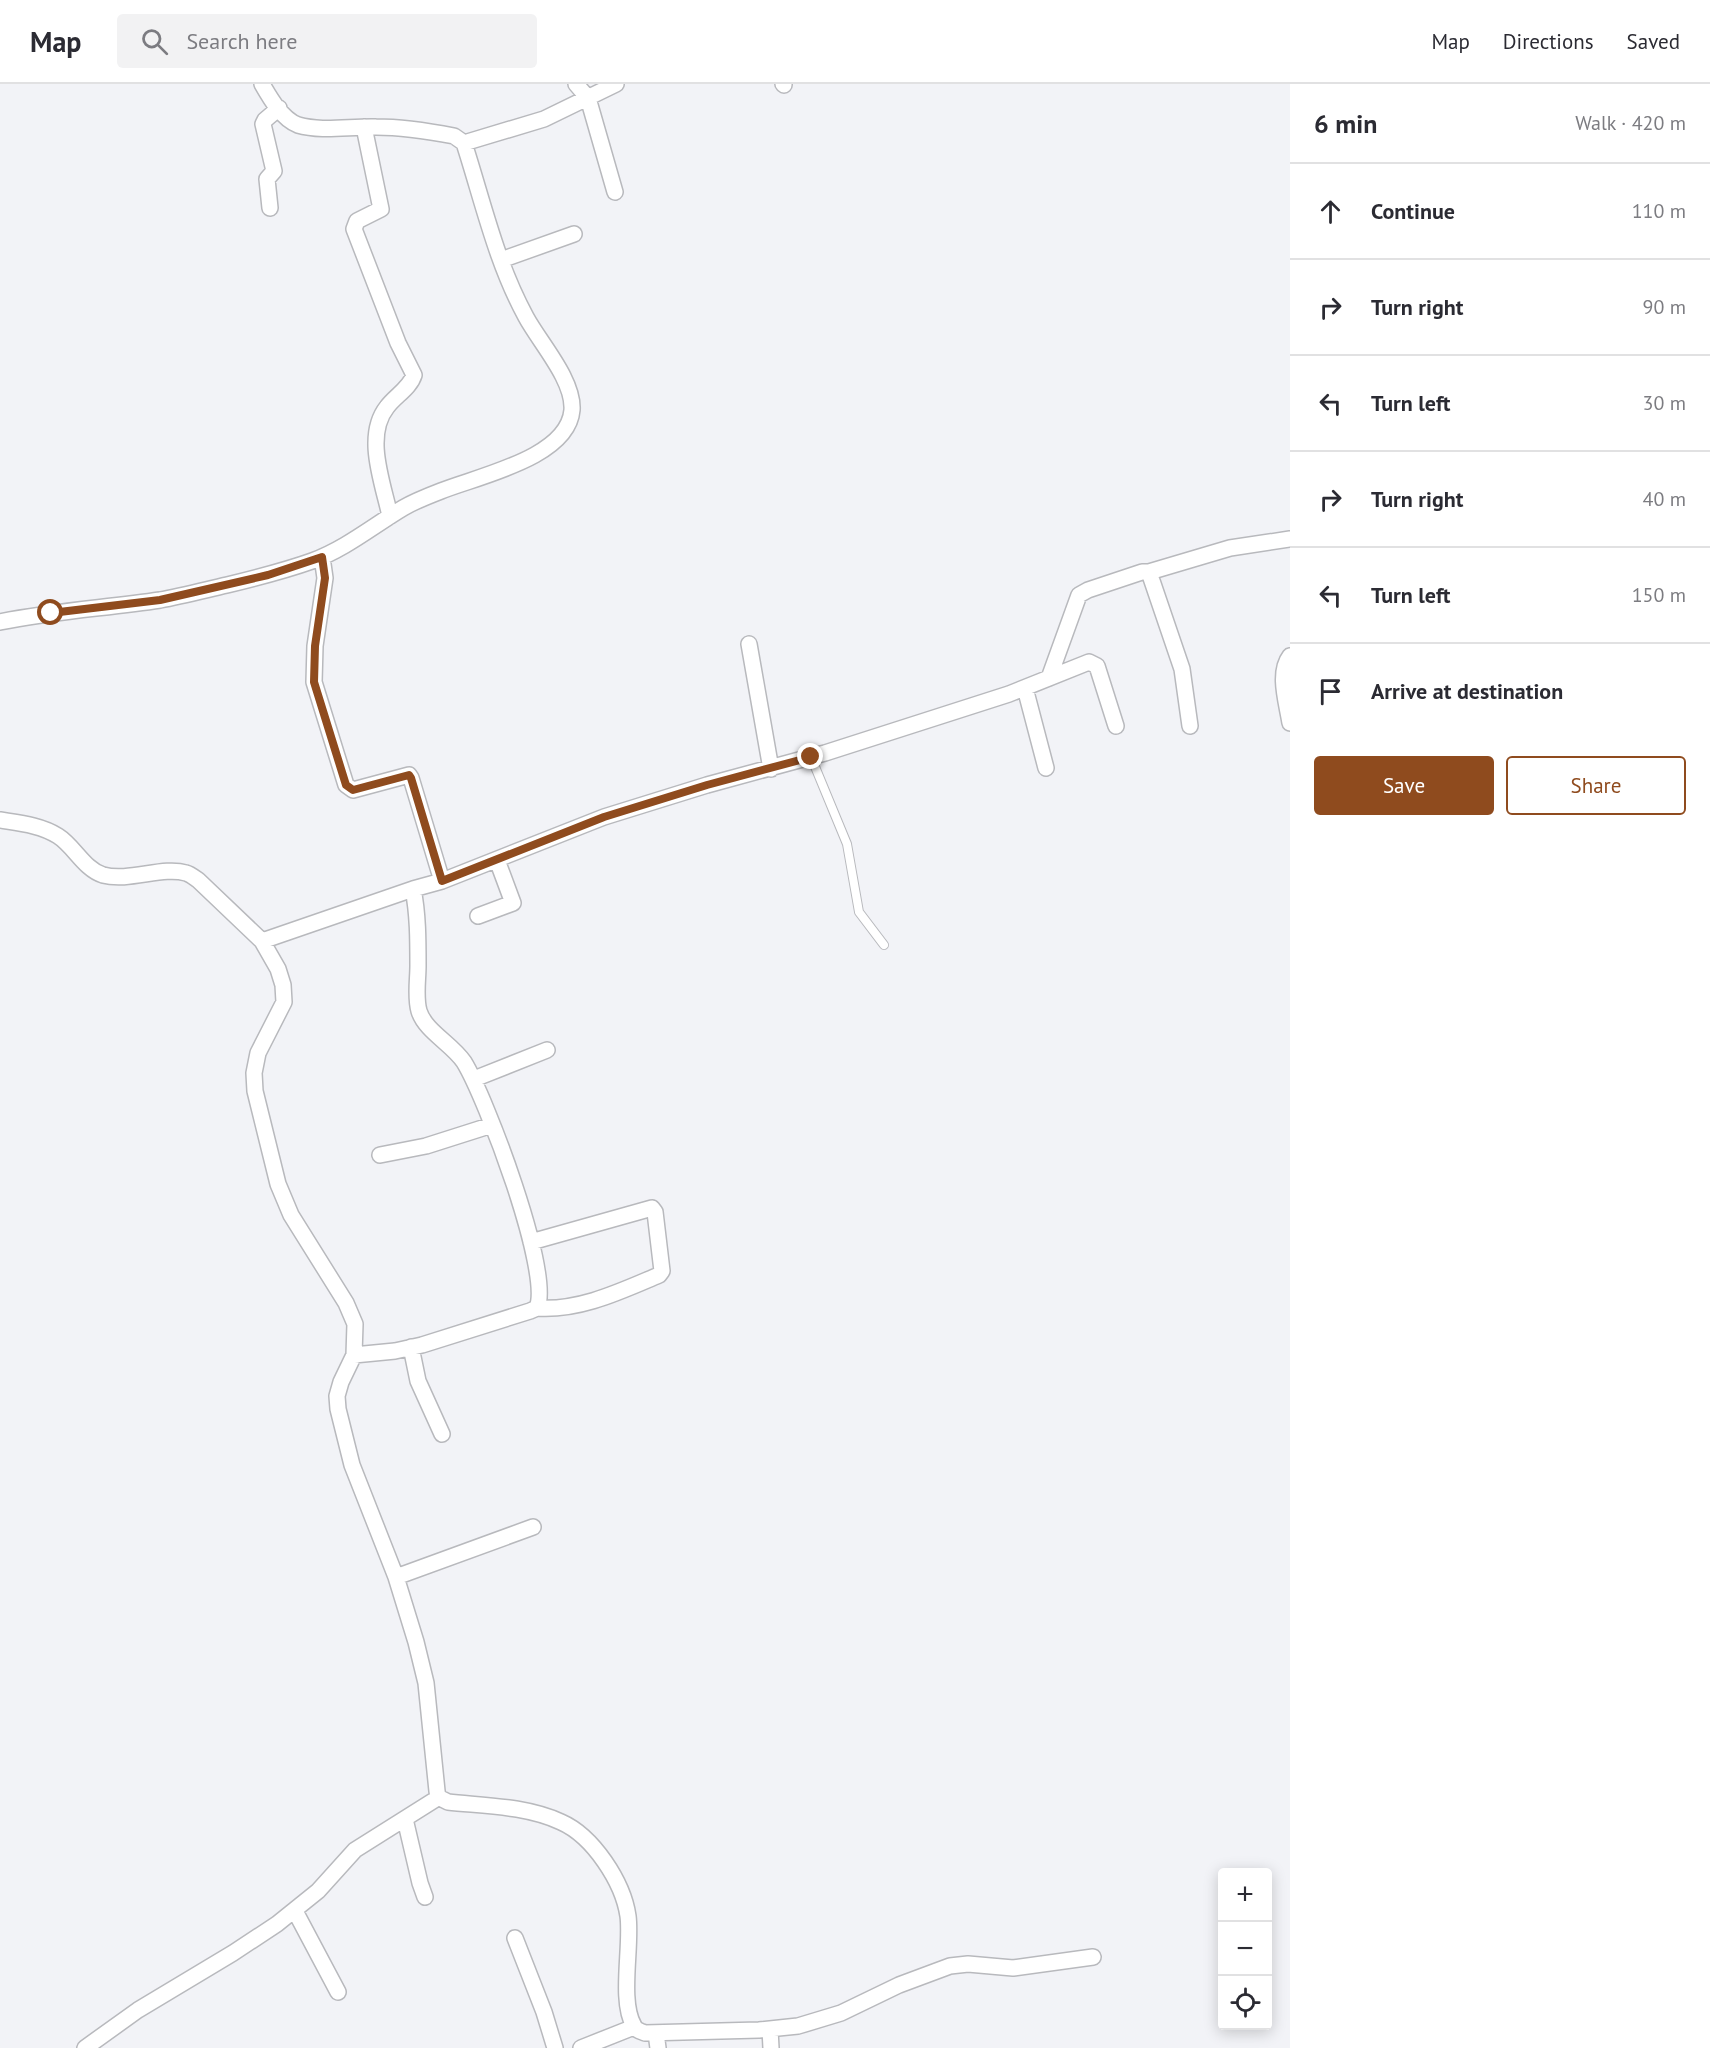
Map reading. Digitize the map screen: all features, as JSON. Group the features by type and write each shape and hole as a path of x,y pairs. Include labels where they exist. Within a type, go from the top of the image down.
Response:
{"street":[{"path":"0,622 51,613 160,600 268,575 331,554 406,506 540,452 558,440 568,426 572,412 572,398 566,382 526,318 510,285 489,227 464,143 454,136 412,129 317,128 296,124 279,108 262,84"},
{"path":"576,84 588,98 615,192"},
{"path":"464,143 544,119 616,84"},
{"path":"270,208 267,179 274,171 263,124 279,108"},
{"path":"364,127 381,206 380,211 357,221 354,229 398,343 414,375 410,383 386,407 378,422 375,435 376,451 390,516"},
{"path":"501,260 574,234"},
{"path":"1049,678 1079,595 1142,572 1149,572 1230,548 1290,539"},
{"path":"322,557 325,578 315,646 314,682 346,785 353,790 409,775 442,881"},
{"path":"1149,572 1179,660 1190,726"},
{"path":"749,644 771,769"},
{"path":"1290,656 1284,664 1283,676 1290,723"},
{"path":"261,941 442,881 604,817 707,785 811,757 1025,688 1089,662 1096,666 1116,726"},
{"path":"1025,688 1046,768"},
{"path":"0,820 41,828 58,836 86,864 100,874 111,877 128,877 172,872 186,873 198,880 261,941 278,969 283,985 284,1002 258,1053 254,1073 255,1091 278,1184 291,1215 346,1303 355,1324 354,1355 341,1382 337,1396 338,1408 352,1465 396,1577 416,1642 426,1683 438,1797"},
{"path":"478,916 513,903 497,860"},
{"path":"413,889 418,928 418,1009 426,1024 462,1059 474,1079 519,1197 541,1293 537,1308"},
{"path":"474,1079 547,1050"},
{"path":"380,1155 426,1146 492,1125"},
{"path":"354,1355 411,1347 464,1333 537,1308 551,1309 599,1299 659,1275 662,1271 656,1212 652,1208 531,1242"},
{"path":"411,1347 418,1381 442,1434"},
{"path":"396,1577 533,1527"},
{"path":"86,2048 138,2010 233,1953 295,1911 318,1891 355,1850 438,1797"},
{"path":"438,1797 448,1802 522,1810 562,1822 589,1840 610,1869 628,1915 627,1996 634,2027 657,2040 798,2026 820,2020 950,1966 968,1964 1013,1968 1093,1957"},
{"path":"405,1819 425,1897"},
{"path":"295,1911 338,1992"},
{"path":"515,1938 544,2012 555,2048"},
{"path":"581,2048 634,2027"},
{"path":"770,2029 771,2048"}],"lane":[{"path":"811,757 847,844 859,912 884,945"}],"route":[{"path":"51,613 160,600 268,575 322,557 325,578 315,646 314,682 346,785 348,789 353,790 409,775 442,881 604,817 707,785 811,757"}]}
